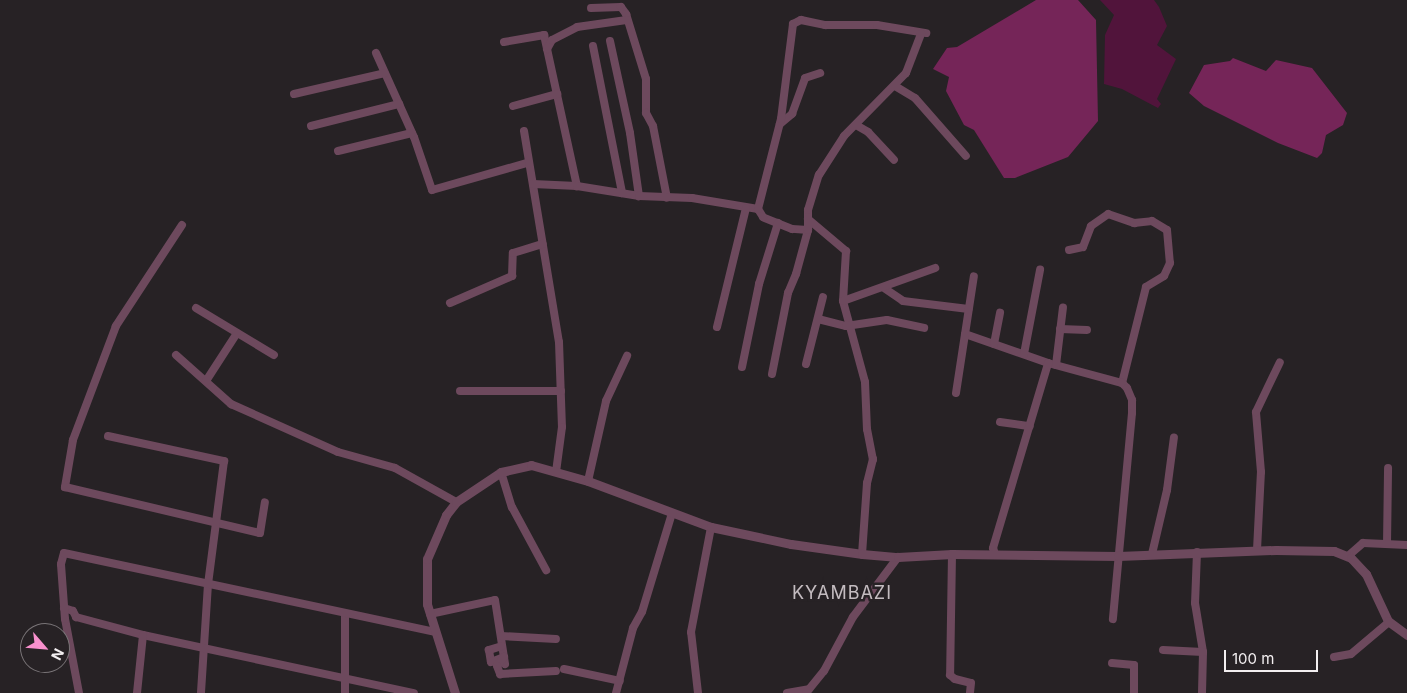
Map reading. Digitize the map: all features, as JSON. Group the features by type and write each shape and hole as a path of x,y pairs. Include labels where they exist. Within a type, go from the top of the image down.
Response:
{"street":[{"path":"591,8 621,7 627,20 646,79 646,113 653,126 667,198"},
{"path":"547,49 552,40 577,27 627,20"},
{"path":"772,374 788,293 808,230 808,219 818,176 844,136 906,73 924,33 877,25 829,26 796,21 780,124 758,209 763,218 808,230"},
{"path":"504,42 544,35 577,186"},
{"path":"610,41 630,133 638,196"},
{"path":"593,46 622,193"},
{"path":"376,53 412,132 432,190 527,163"},
{"path":"294,94 385,73"},
{"path":"780,124 792,114 805,78 820,73"},
{"path":"895,86 915,98 966,156"},
{"path":"512,106 557,94"},
{"path":"311,126 399,104"},
{"path":"856,125 868,132 894,160"},
{"path":"338,151 412,132"},
{"path":"524,132 527,163 533,184 559,342 562,428 556,472"},
{"path":"533,184 577,186 638,196 692,198 758,209"},
{"path":"717,327 746,208"},
{"path":"1069,250 1083,247 1091,226 1108,214 1134,223 1152,221 1167,230 1170,263 1164,276 1146,287 1122,383"},
{"path":"808,219 846,251 842,301 865,382 867,429 873,459 867,483 862,554"},
{"path":"742,367 759,284 778,223"},
{"path":"182,225 116,326 74,440 65,487 260,533 265,502"},
{"path":"450,303 512,276 513,254 543,244"},
{"path":"842,301 884,288 935,268"},
{"path":"1024,354 1040,270"},
{"path":"956,393 974,276"},
{"path":"884,288 903,301 969,309"},
{"path":"806,364 823,297"},
{"path":"995,554 993,548 1030,426 1052,364 1064,307"},
{"path":"196,308 274,355"},
{"path":"994,344 1000,313"},
{"path":"818,320 846,326 887,320 924,328"},
{"path":"1060,329 1088,330"},
{"path":"206,380 237,333"},
{"path":"965,334 1052,364 1122,383 1132,400 1113,619"},
{"path":"176,355 231,404 338,452 395,468 456,502"},
{"path":"588,481 606,401 627,356"},
{"path":"1257,550 1261,472 1256,412 1280,362"},
{"path":"460,391 561,391"},
{"path":"1000,422 1030,426"},
{"path":"108,436 224,461 208,584 201,693"},
{"path":"1152,554 1168,490 1174,437"},
{"path":"455,693 435,632 425,591 427,560 446,515 456,502 501,472 531,465 588,481 711,527 791,544 862,554 898,557 952,554 1118,556 1257,550 1334,551 1348,556 1366,574 1389,622 1407,635"},
{"path":"1387,544 1388,468"},
{"path":"501,472 512,507 546,570"},
{"path":"616,693 633,628 642,612 672,513"},
{"path":"698,693 691,632 711,527"},
{"path":"1348,556 1363,543 1407,544"},
{"path":"1197,552 1195,603 1204,652 1202,693"},
{"path":"78,693 64,608 61,564 64,553 435,632"},
{"path":"952,554 950,675 955,679 971,683 970,693"},
{"path":"787,693 807,691 824,671 853,617 898,557"},
{"path":"430,614 495,600 504,660"},
{"path":"64,608 73,611 76,617 143,635 204,646 414,693"},
{"path":"345,614 345,693"},
{"path":"1334,657 1352,654 1389,622"},
{"path":"137,693 143,635"},
{"path":"500,636 556,639"},
{"path":"502,646 489,650 491,662 504,660"},
{"path":"1164,650 1204,652"},
{"path":"504,660 497,666 500,674 556,671"},
{"path":"1112,663 1134,665 1134,693"},
{"path":"564,669 620,681"}],"shaded area":[{"path":"1036,0 1078,0 1096,20 1098,121 1068,157 1015,178 1004,178 974,130 964,125 946,91 949,77 933,69 947,48 957,47"},
{"path":"1100,0 1154,0 1159,7 1167,26 1157,45 1176,59 1157,99 1161,104 1158,108 1122,89 1104,84 1105,35 1114,15"},
{"path":"1233,58 1266,71 1276,60 1312,68 1347,113 1343,125 1326,135 1322,153 1317,158 1278,143 1204,106 1189,93 1204,65 1230,61"}],"district":[{"name":"KYAMBAZI","path":"842,593"}]}
